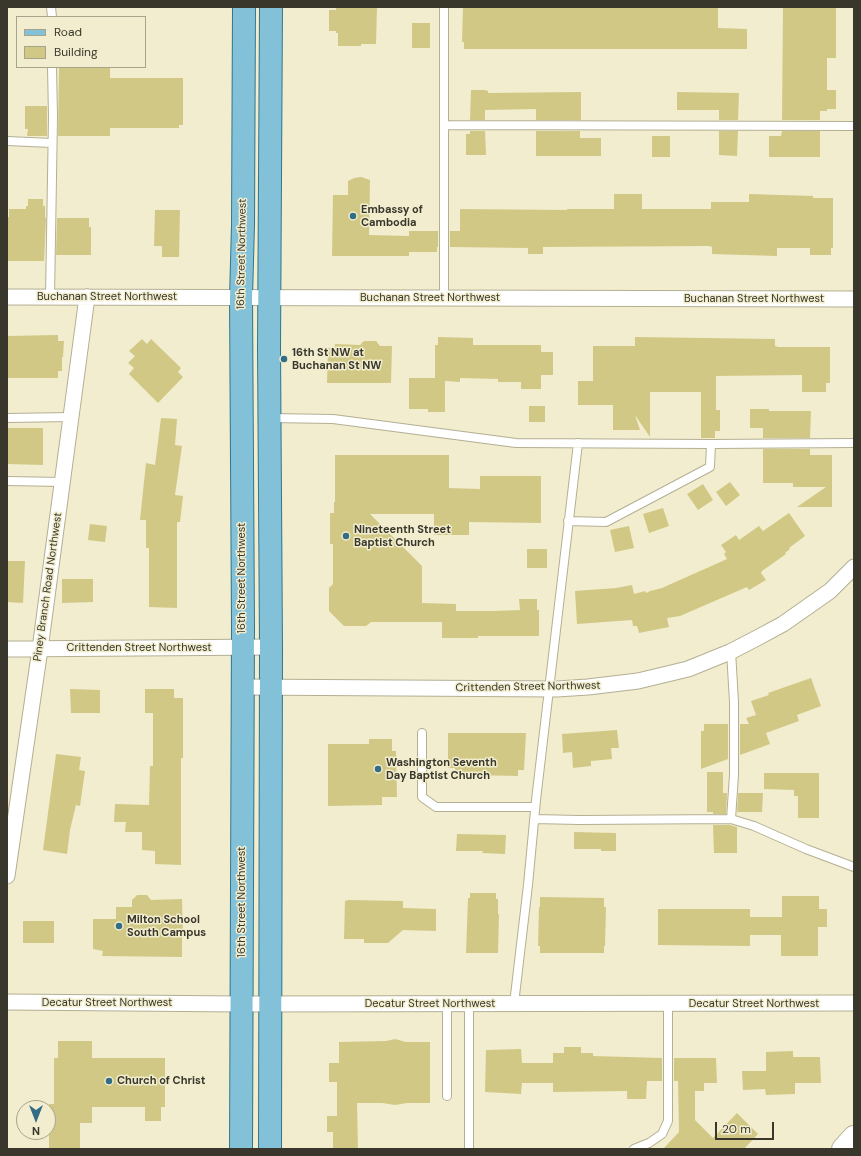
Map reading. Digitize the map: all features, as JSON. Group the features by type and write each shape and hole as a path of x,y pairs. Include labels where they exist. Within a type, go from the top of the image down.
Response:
{"main road":[{"name":"16th Street Northwest","path":"241,1149 241,298 244,7"},
{"path":"270,1149 269,1004 271,647 269,298 271,7"},
{"path":"843,1149 854,1137"}],"street":[{"name":"Buchanan Street Northwest","path":"7,297 854,299"},
{"name":"Piney Branch Road Northwest","path":"7,876 40,649 87,297"},
{"name":"Crittenden Street Northwest","path":"242,687 549,689 605,686 651,678 688,669 732,651 783,624 830,590 854,567"},
{"name":"Crittenden Street Northwest","path":"7,649 271,647"},
{"name":"Decatur Street Northwest","path":"7,1002 241,1004 854,1004"}],"lane":[{"path":"444,7 444,298"},
{"path":"50,297 52,68"},
{"path":"444,125 854,126"},
{"path":"7,141 52,143"},
{"path":"7,418 71,417"},
{"path":"269,418 333,419 516,443 854,443"},
{"path":"514,1004 528,885 535,807 578,443"},
{"path":"568,521 606,522 710,467 711,444"},
{"path":"7,481 62,482"},
{"path":"732,651 734,702 734,775 732,819"},
{"path":"422,733 422,797 436,807 535,807"},
{"path":"534,819 732,819 754,826 806,849 854,867"},
{"path":"447,1004 447,1096"},
{"path":"469,1004 469,1149"},
{"path":"634,1149 649,1143 662,1134 668,1121 668,1004"}],"building":[{"path":"336,7 377,7 376,44 361,44 361,46 338,46 338,33 336,33 336,31 329,31 329,10 336,10"},
{"path":"463,7 718,7 718,28 747,29 747,49 464,49 464,42 462,42"},
{"path":"783,7 836,7 836,58 827,58 827,90 836,90 836,109 820,111 820,120 782,120"},
{"path":"412,23 430,23 430,48 412,48"},
{"path":"59,68 110,68 110,78 183,78 183,125 179,125 179,128 110,128 110,136 58,136"},
{"path":"471,90 485,90 488,91 488,93 581,92 581,120 536,120 536,109 485,110 485,120 470,120"},
{"path":"677,92 739,93 738,120 719,120 719,110 677,110"},
{"path":"25,106 47,106 47,136 27,136 28,129 25,129"},
{"path":"470,131 485,131 486,155 466,155 466,134 470,134"},
{"path":"536,131 580,131 580,138 601,138 601,156 536,156"},
{"path":"719,131 738,131 737,156 719,155"},
{"path":"782,131 820,131 820,157 769,157 769,136 781,136"},
{"path":"652,136 670,136 670,157 652,157"},
{"path":"361,177 370,180 369,235 409,236 409,231 438,231 437,252 409,252 409,256 332,256 333,195 348,195 348,181"},
{"path":"614,194 642,194 642,209 711,209 711,202 749,202 749,194 833,198 833,248 831,248 831,255 810,255 810,248 777,248 777,256 712,254 712,247 709,246 543,247 543,254 528,254 528,248 450,247 450,231 460,231 460,209 614,209"},
{"path":"28,199 43,199 43,206 45,206 46,218 44,261 7,261 7,217 9,217 9,209 26,209 26,206 28,206"},
{"path":"155,210 180,210 179,257 162,257 162,246 154,246"},
{"path":"57,218 89,218 89,227 91,227 91,255 56,255"},
{"path":"58,335 58,341 64,341 62,371 58,371 58,378 7,378 7,336"},
{"path":"438,337 473,338 473,345 541,345 541,352 553,352 553,375 541,375 541,389 521,389 521,382 498,382 498,379 460,378 460,382 445,381 445,412 428,412 428,409 409,409 409,378 435,378 435,345 438,345"},
{"path":"635,337 775,339 775,346 778,347 830,347 830,383 826,383 826,392 802,392 802,375 716,376 716,410 720,410 720,431 715,431 715,438 701,438 701,392 650,392 650,437 635,415 640,430 613,430 613,405 578,405 578,381 593,381 593,346 635,346"},
{"path":"142,339 147,344 151,339 181,368 178,372 183,377 158,403 129,374 134,368 128,363 135,356 129,351"},
{"path":"364,341 376,341 380,346 392,346 391,383 327,383 328,348 335,348 335,344 360,345"},
{"path":"529,406 545,406 545,422 529,422"},
{"path":"750,409 769,409 769,411 811,411 810,438 763,438 763,428 750,428"},
{"path":"161,418 177,419 175,445 182,446 175,495 183,496 180,522 177,522 177,608 149,607 149,548 146,548 146,520 140,520 146,463 155,465"},
{"path":"7,428 43,428 43,465 7,464"},
{"path":"763,449 810,449 810,455 832,455 832,507 797,507 826,487 793,487 793,483 763,483"},
{"path":"335,455 449,455 449,488 480,489 480,476 541,476 541,523 469,522 469,535 434,535 434,514 370,514 422,566 422,603 456,604 456,611 494,611 520,610 519,599 537,599 537,610 539,610 539,636 478,636 478,638 442,638 442,622 371,622 366,626 344,626 329,611 329,588 333,584 333,544 330,544 330,513 334,513 335,502"},
{"path":"730,482 740,495 726,506 716,492"},
{"path":"703,484 713,500 698,510 687,494"},
{"path":"663,508 669,526 649,533 643,514"},
{"path":"789,513 805,536 789,548 790,549 785,553 786,554 762,571 761,573 766,580 749,590 747,587 680,616 667,618 669,627 639,633 637,626 633,626 632,620 577,624 575,591 616,588 632,585 634,594 645,591 646,593 662,588 727,559 724,554 726,552 721,545 736,535 739,540 759,526 763,531"},
{"path":"90,524 107,526 105,542 88,540"},
{"path":"629,526 634,548 615,552 610,530"},
{"path":"527,549 547,549 547,568 527,568"},
{"path":"7,561 25,561 23,603 7,602"},
{"path":"62,579 93,579 93,602 62,603"},
{"path":"811,678 821,706 797,715 799,721 766,733 770,744 740,755 740,724 749,724 746,718 756,715 751,701 769,695 768,693"},
{"path":"70,689 100,690 100,713 71,713"},
{"path":"145,689 174,689 174,698 183,698 183,758 181,758 181,865 155,864 155,851 142,850 142,832 125,832 126,822 114,822 115,804 149,805 150,766 153,766 153,713 145,713"},
{"path":"704,724 728,724 728,759 701,769 701,731 704,731"},
{"path":"617,730 619,748 611,748 612,759 591,761 591,766 573,768 572,752 563,753 562,734"},
{"path":"448,733 526,733 524,770 518,770 518,776 472,775 472,777 455,777 455,768 448,768"},
{"path":"369,739 392,739 392,751 396,751 397,797 382,797 382,805 328,806 328,744 369,744"},
{"path":"56,754 81,757 79,770 85,771 80,806 76,805 70,830 67,854 43,850"},
{"path":"707,772 723,772 723,793 727,793 726,814 713,814 713,812 707,812"},
{"path":"764,773 819,773 819,818 798,818 798,796 794,796 794,790 764,789"},
{"path":"738,793 763,793 762,812 737,812"},
{"path":"713,825 730,825 737,827 737,853 714,853"},
{"path":"574,832 616,833 616,851 601,851 601,849 574,849"},
{"path":"457,834 506,835 505,854 482,853 483,851 456,851"},
{"path":"470,893 496,893 499,914 498,953 466,953 468,898 470,898"},
{"path":"137,895 147,895 151,900 182,899 182,957 102,956 103,951 93,949 93,919 116,919 116,907 132,907 132,900"},
{"path":"782,896 819,896 819,909 827,909 827,927 818,927 818,956 781,956 781,935 750,935 750,946 658,945 658,909 750,909 750,917 782,917"},
{"path":"540,897 604,898 604,907 606,907 604,953 540,953 540,946 538,946"},
{"path":"345,901 403,901 403,908 436,909 436,931 403,930 388,943 364,943 364,939 344,939"},
{"path":"23,921 54,921 54,943 23,943"},
{"path":"395,1039 406,1042 430,1042 430,1103 407,1103 395,1105 382,1103 357,1103 358,1149 333,1149 333,1132 327,1132 327,1116 337,1116 337,1082 329,1082 329,1063 339,1063 339,1042 386,1041"},
{"name":"Church of Christ","path":"58,1041 92,1041 92,1058 165,1058 165,1107 161,1107 161,1121 145,1121 145,1107 92,1107 92,1123 80,1123 80,1149 49,1149 49,1140 56,1140 54,1058 58,1058"},
{"path":"564,1047 581,1047 581,1053 593,1053 593,1056 662,1058 662,1081 647,1081 646,1099 627,1099 627,1091 553,1092 553,1083 522,1083 521,1094 485,1092 486,1050 521,1049 522,1063 553,1063 553,1053 564,1053"},
{"path":"793,1051 793,1057 820,1057 821,1083 795,1083 795,1094 766,1095 765,1089 743,1090 742,1071 766,1071 766,1052"},
{"path":"674,1058 716,1058 717,1083 704,1083 704,1091 695,1091 695,1120 713,1138 737,1113 758,1134 744,1149 663,1149 679,1132 678,1081 674,1081"}],"place":[{"name":"Embassy of Cambodia","path":"353,216"},
{"name":"16th St NW at Buchanan St NW","path":"284,359"},
{"name":"Nineteenth Street Baptist Church","path":"346,536"},
{"name":"Washington Seventh Day Baptist Church","path":"378,769"},
{"name":"Milton School South Campus","path":"119,926"},
{"name":"Church of Christ","path":"109,1081"}]}
